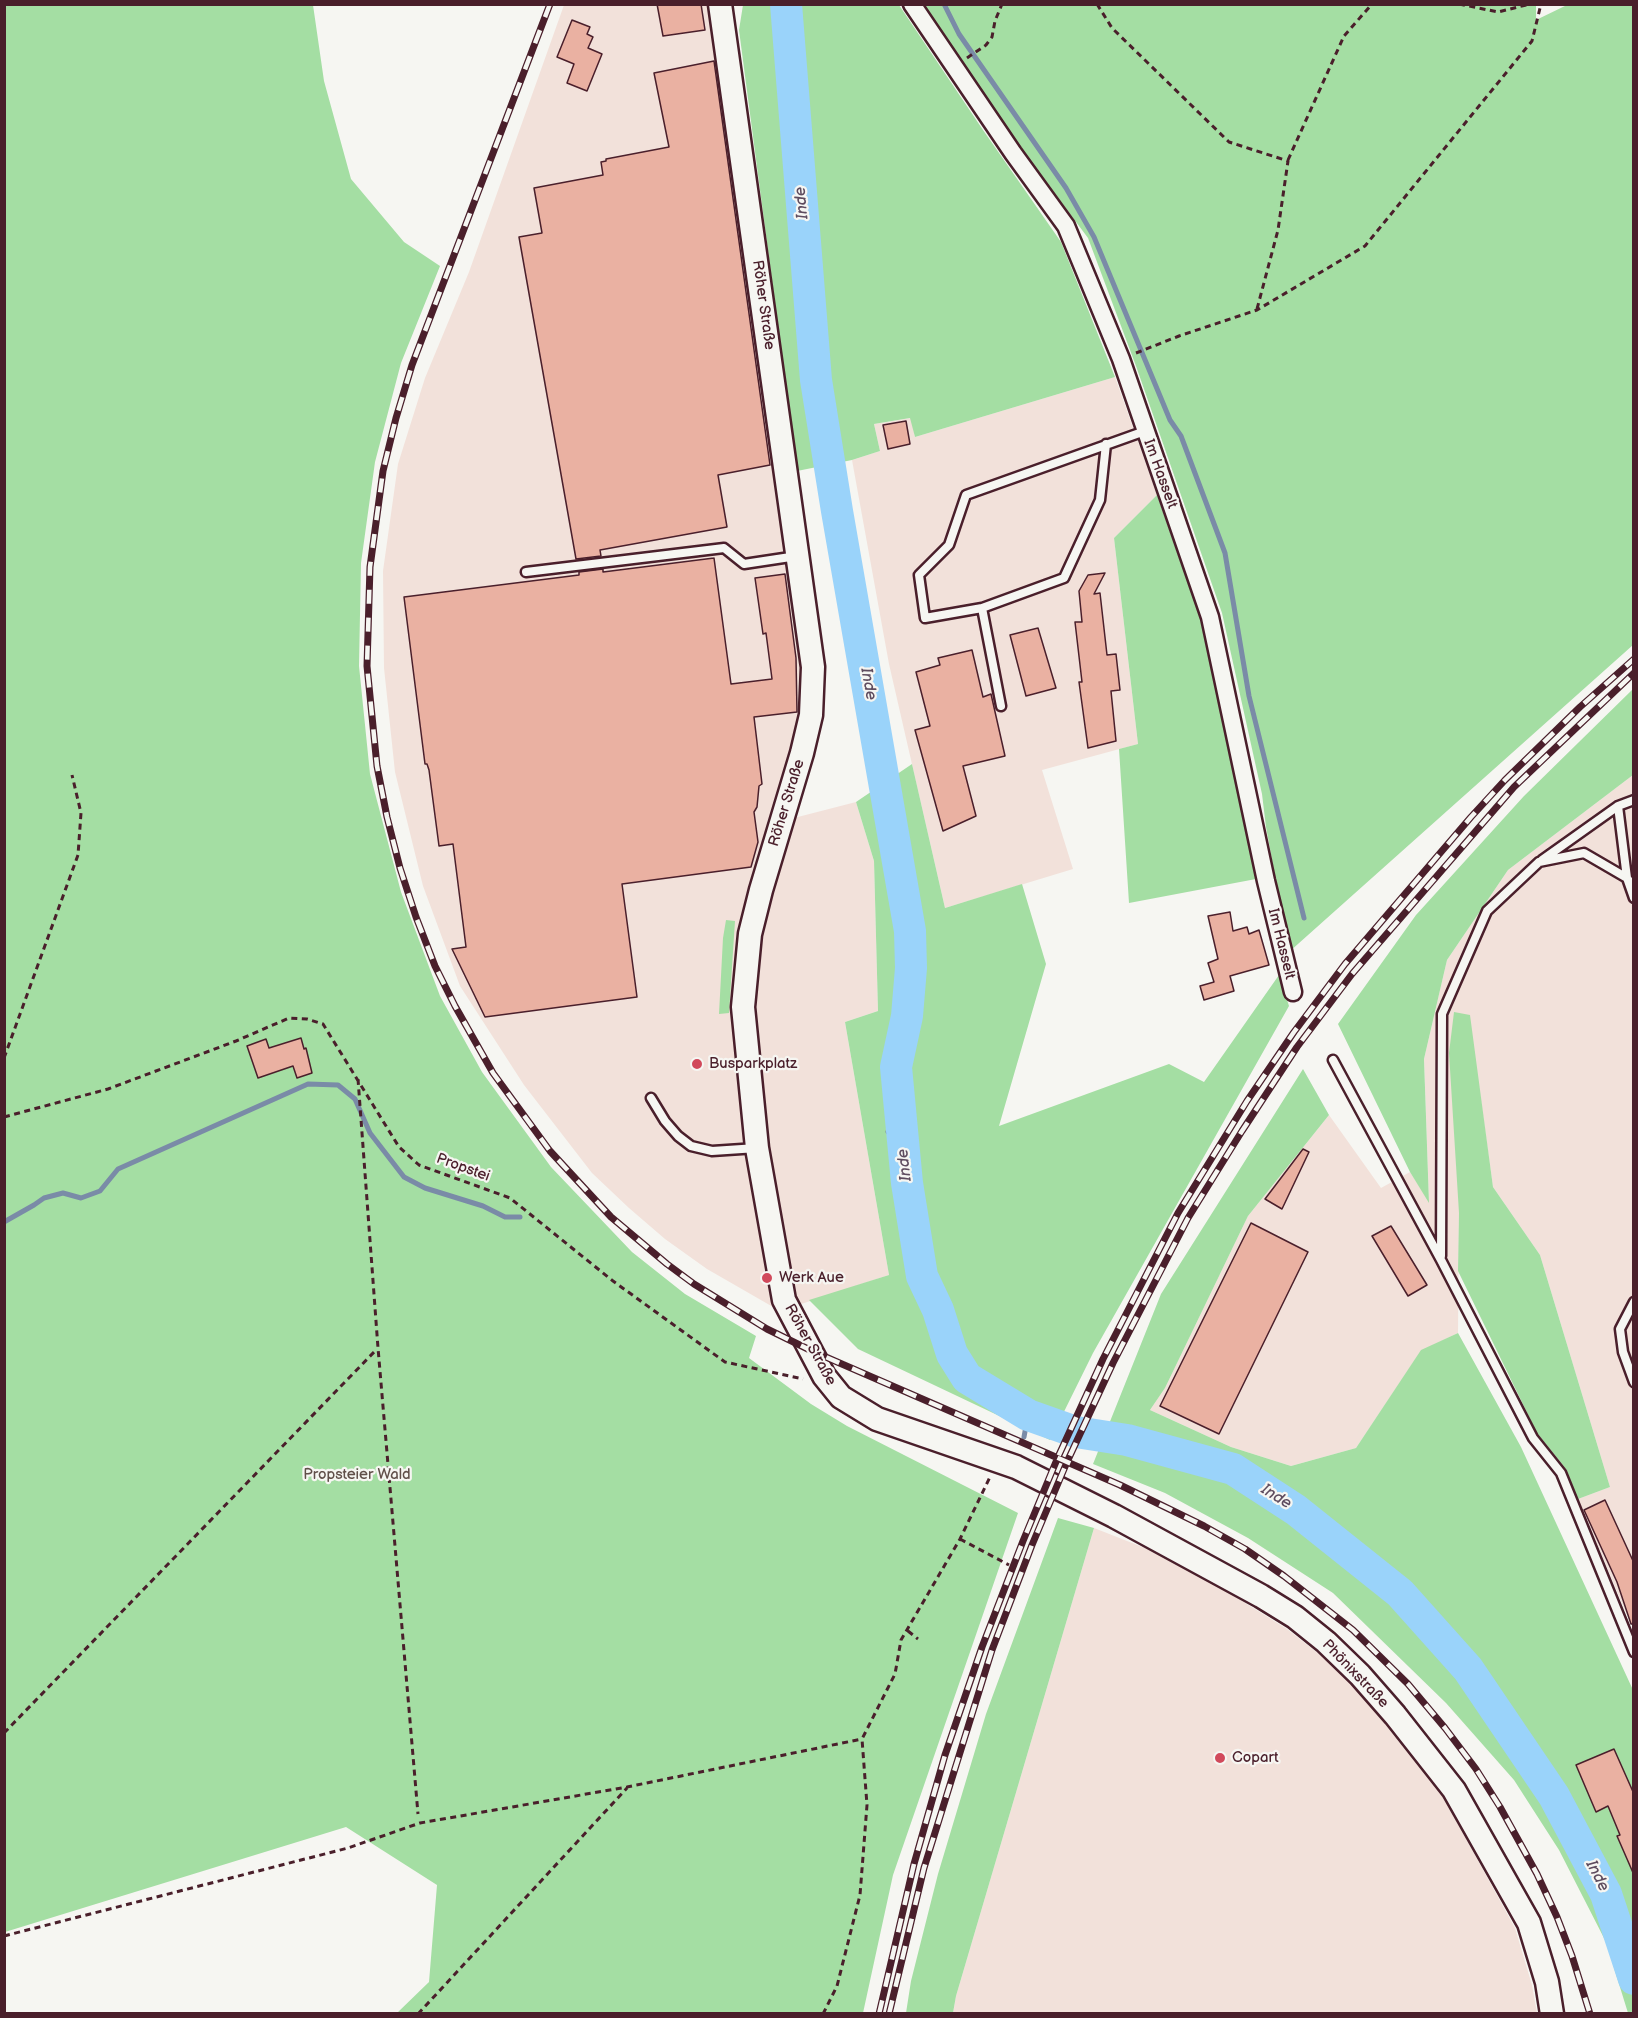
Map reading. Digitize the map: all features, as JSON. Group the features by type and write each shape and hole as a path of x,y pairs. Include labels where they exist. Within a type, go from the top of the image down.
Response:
{"main road":[{"name":"Röher Straße","path":"720,4 813,667 811,715 750,934 743,1007 757,1148 784,1300 824,1376 841,1397 876,1419 1006,1463"},
{"name":"Phönixstraße","path":"1006,1463 1114,1516 1261,1596 1295,1617 1326,1642 1360,1675 1454,1790 1529,1923 1547,1982 1552,2013"}],"street":[{"name":"Im Hasselt","path":"912,4 1013,153 1066,226 1121,358 1210,616 1250,796 1266,881 1293,992"}],"lane":[{"path":"1106,444 1100,500 1064,578 982,608 925,618 919,575 949,545 966,495 1106,444 1145,430"},
{"path":"526,572 724,548 744,564 798,556"},
{"path":"982,608 1001,706"},
{"path":"1441,1260 1442,1014 1487,911 1539,862 1618,806 1634,800"},
{"path":"1618,806 1627,878 1634,898"},
{"path":"1539,862 1584,853 1627,878 1634,888"},
{"path":"1333,1060 1441,1260 1533,1438 1561,1473 1634,1652"},
{"path":"651,1098 665,1121 678,1136 691,1146 712,1151 757,1148"},
{"path":"1634,1302 1620,1329 1623,1352 1634,1382"}],"path":[{"path":"969,57 986,45 992,37 1002,4"},
{"path":"1097,4 1112,28 1229,142 1288,161"},
{"path":"1257,310 1278,230 1288,161 1344,36 1372,4"},
{"path":"1459,4 1498,12 1530,4"},
{"path":"1136,353 1257,310 1365,246 1532,41 1541,4"},
{"path":"4,1058 78,855 81,813 72,775"},
{"name":"Propstei","path":"4,1117 108,1089 236,1041 289,1018 307,1019 323,1024 358,1077 399,1147 419,1165 510,1198 613,1281 725,1362 810,1381 806,1371"},
{"path":"358,1077 378,1348 418,1815"},
{"path":"4,1733 378,1348"},
{"path":"823,2013 837,1986 860,1895 867,1805 862,1738 895,1674 901,1640 908,1632 960,1539 991,1474 1006,1463"},
{"path":"960,1539 1009,1565"},
{"path":"908,1632 918,1639"},
{"path":"4,1936 348,1848 420,1823 627,1787 862,1738"},
{"path":"418,2013 627,1787"}],"shaded area":[{"path":"564,5 712,5 809,668 793,757 767,822 794,818 856,802 874,861 878,1011 845,1022 889,1275 780,1311 707,1269 665,1239 629,1208 592,1173 524,1085 460,986 423,886 395,772 384,668 383,571 398,464 425,378 469,272"},
{"path":"1115,377 1157,495 1114,538 1138,744 1042,770 1073,869 945,908 889,664 852,460 880,451 874,424 911,418 915,437"},
{"path":"1633,775 1633,1613 1627,1615 1578,1499 1610,1487 1540,1255 1493,1187 1469,1015 1459,1213 1458,1333 1421,1351 1356,1448 1291,1466 1231,1447 1150,1410 1165,1388 1248,1216 1329,1115 1381,1188 1410,1172 1429,1201 1424,1059 1447,960 1508,870"},
{"name":"Copart","path":"1094,1528 1178,1561 1287,1629 1351,1679 1386,1720 1442,1795 1515,1928 1532,1985 1537,2013 953,2014 956,1996"}],"green space":[{"path":"1536,4 1536,20 1567,5 1633,5 1633,645 1289,952 1262,794 1222,613 1136,366 1088,238 1020,147 923,5"},
{"name":"Propsteier Wald","path":"5,5 313,5 324,81 351,179 404,242 440,266 401,363 375,462 361,563 359,666 370,774 401,892 440,996 482,1072 551,1167 632,1252 685,1294 756,1336 749,1358 811,1404 847,1426 1018,1513 893,1875 863,2013 397,2013 429,1982 437,1885 346,1827 5,1932"},
{"path":"743,5 899,5 1061,242 1115,377 915,437 910,418 874,424 880,451 852,460 797,471 739,30"},
{"path":"1157,495 1200,618 1256,879 1129,903 1119,749 1138,744 1114,538"},
{"path":"1633,689 1633,775 1508,870 1447,960 1424,1059 1429,1203 1410,1172 1338,1024 1416,915 1524,796"},
{"path":"912,764 945,908 1022,884 1046,964 999,1126 1169,1064 1204,1082 1279,975 1289,1006 1093,1353 1050,1440 858,1349 809,1300 889,1275 845,1022 878,1011 874,861 856,802"},
{"path":"726,920 735,921 729,1013 719,1014 723,938"},
{"path":"1454,1012 1470,1015 1493,1187 1540,1255 1610,1487 1578,1499 1566,1469 1537,1433 1458,1271 1459,1213 1449,1053"},
{"path":"1303,1069 1329,1115 1248,1216 1165,1388 1150,1410 1231,1447 1291,1466 1356,1448 1421,1350 1458,1333 1521,1447 1633,1690 1633,2013 1628,2013 1606,1942 1559,1850 1514,1780 1446,1703 1333,1593 1248,1538 1165,1493 1093,1464 1161,1294"},
{"path":"1058,1518 1094,1528 956,1996 953,2013 906,2013 911,1981 938,1874 986,1714"}],"building":[{"path":"657,4 701,4 705,30 663,36"},
{"path":"572,20 590,27 587,34 593,37 588,48 602,54 587,91 567,83 574,64 557,57"},
{"path":"714,61 770,465 718,475 727,527 600,550 601,556 576,559 519,237 542,233 534,188 603,175 601,162 606,159 669,147 654,73"},
{"path":"906,421 910,444 888,449 883,425"},
{"path":"714,558 731,684 772,679 755,578 785,574 796,658 797,712 754,717 762,784 759,786 757,807 754,812 758,842 751,867 622,884 637,997 485,1017 452,949 466,947 453,844 439,846 429,770 425,764 404,597 579,575 579,572 603,569 603,572"},
{"path":"1105,573 1094,594 1100,593 1107,655 1116,654 1120,690 1111,691 1116,741 1088,748 1079,682 1082,682 1075,622 1082,622 1079,591 1088,575"},
{"path":"1038,628 1056,688 1026,696 1010,635"},
{"path":"972,650 983,697 991,694 1005,756 963,766 976,816 943,831 915,730 930,726 916,672 940,665 938,658"},
{"path":"1230,912 1233,931 1247,927 1249,934 1259,930 1269,965 1230,976 1234,991 1204,1000 1200,986 1214,982 1208,963 1218,959 1208,916"},
{"path":"301,1038 312,1073 297,1078 293,1066 258,1078 247,1046 266,1039 269,1048"},
{"path":"1303,1149 1309,1152 1282,1209 1265,1199"},
{"path":"1251,1223 1308,1252 1219,1434 1160,1406"},
{"path":"1391,1226 1427,1285 1408,1296 1372,1236"},
{"path":"1605,1500 1634,1563 1634,1624 1631,1624 1617,1582 1584,1510"},
{"path":"1614,1749 1634,1794 1634,1875 1617,1836 1620,1835 1608,1806 1596,1812 1576,1765"}],"waterway":[{"name":"Inde","path":"786,4 816,380 910,931 911,968 907,1016 896,1067 907,1183 922,1276 938,1310 952,1354 967,1378 1028,1415 1076,1432 1127,1440 1233,1469 1296,1510 1400,1593 1468,1669 1554,1796 1606,1894 1634,1979"},
{"path":"944,4 959,34 1066,188 1094,237 1170,420 1181,436 1225,553 1249,696 1304,918"},
{"path":"4,1222 44,1198 63,1193 81,1198 100,1191 118,1169 308,1084 338,1085 355,1099 370,1133 404,1177 425,1188 483,1206 505,1217 520,1217"},
{"path":"888,1132 902,1129"},
{"path":"1024,1437 1028,1415"}],"railway":[{"path":"550,4 412,365 383,471 370,567 367,666 377,766 400,868 435,966 455,1006 493,1073 550,1151 611,1217 694,1284 767,1329 812,1351 1120,1485 1204,1526 1245,1549 1284,1576 1353,1630 1408,1684 1445,1728 1476,1769 1500,1807 1537,1874 1557,1917 1590,2014"},
{"path":"879,2014 914,1864 945,1755 982,1647 1058,1457 1103,1359 1178,1213 1247,1101 1294,1032 1345,964 1505,780 1580,707 1634,659"},
{"path":"889,2014 924,1868 992,1650 1067,1462 1113,1363 1188,1218 1297,1047 1352,974 1514,787 1634,673"}],"place":[{"name":"Busparkplatz","path":"697,1064"},
{"name":"Werk Aue","path":"767,1278"},
{"name":"Copart","path":"1220,1758"}]}
